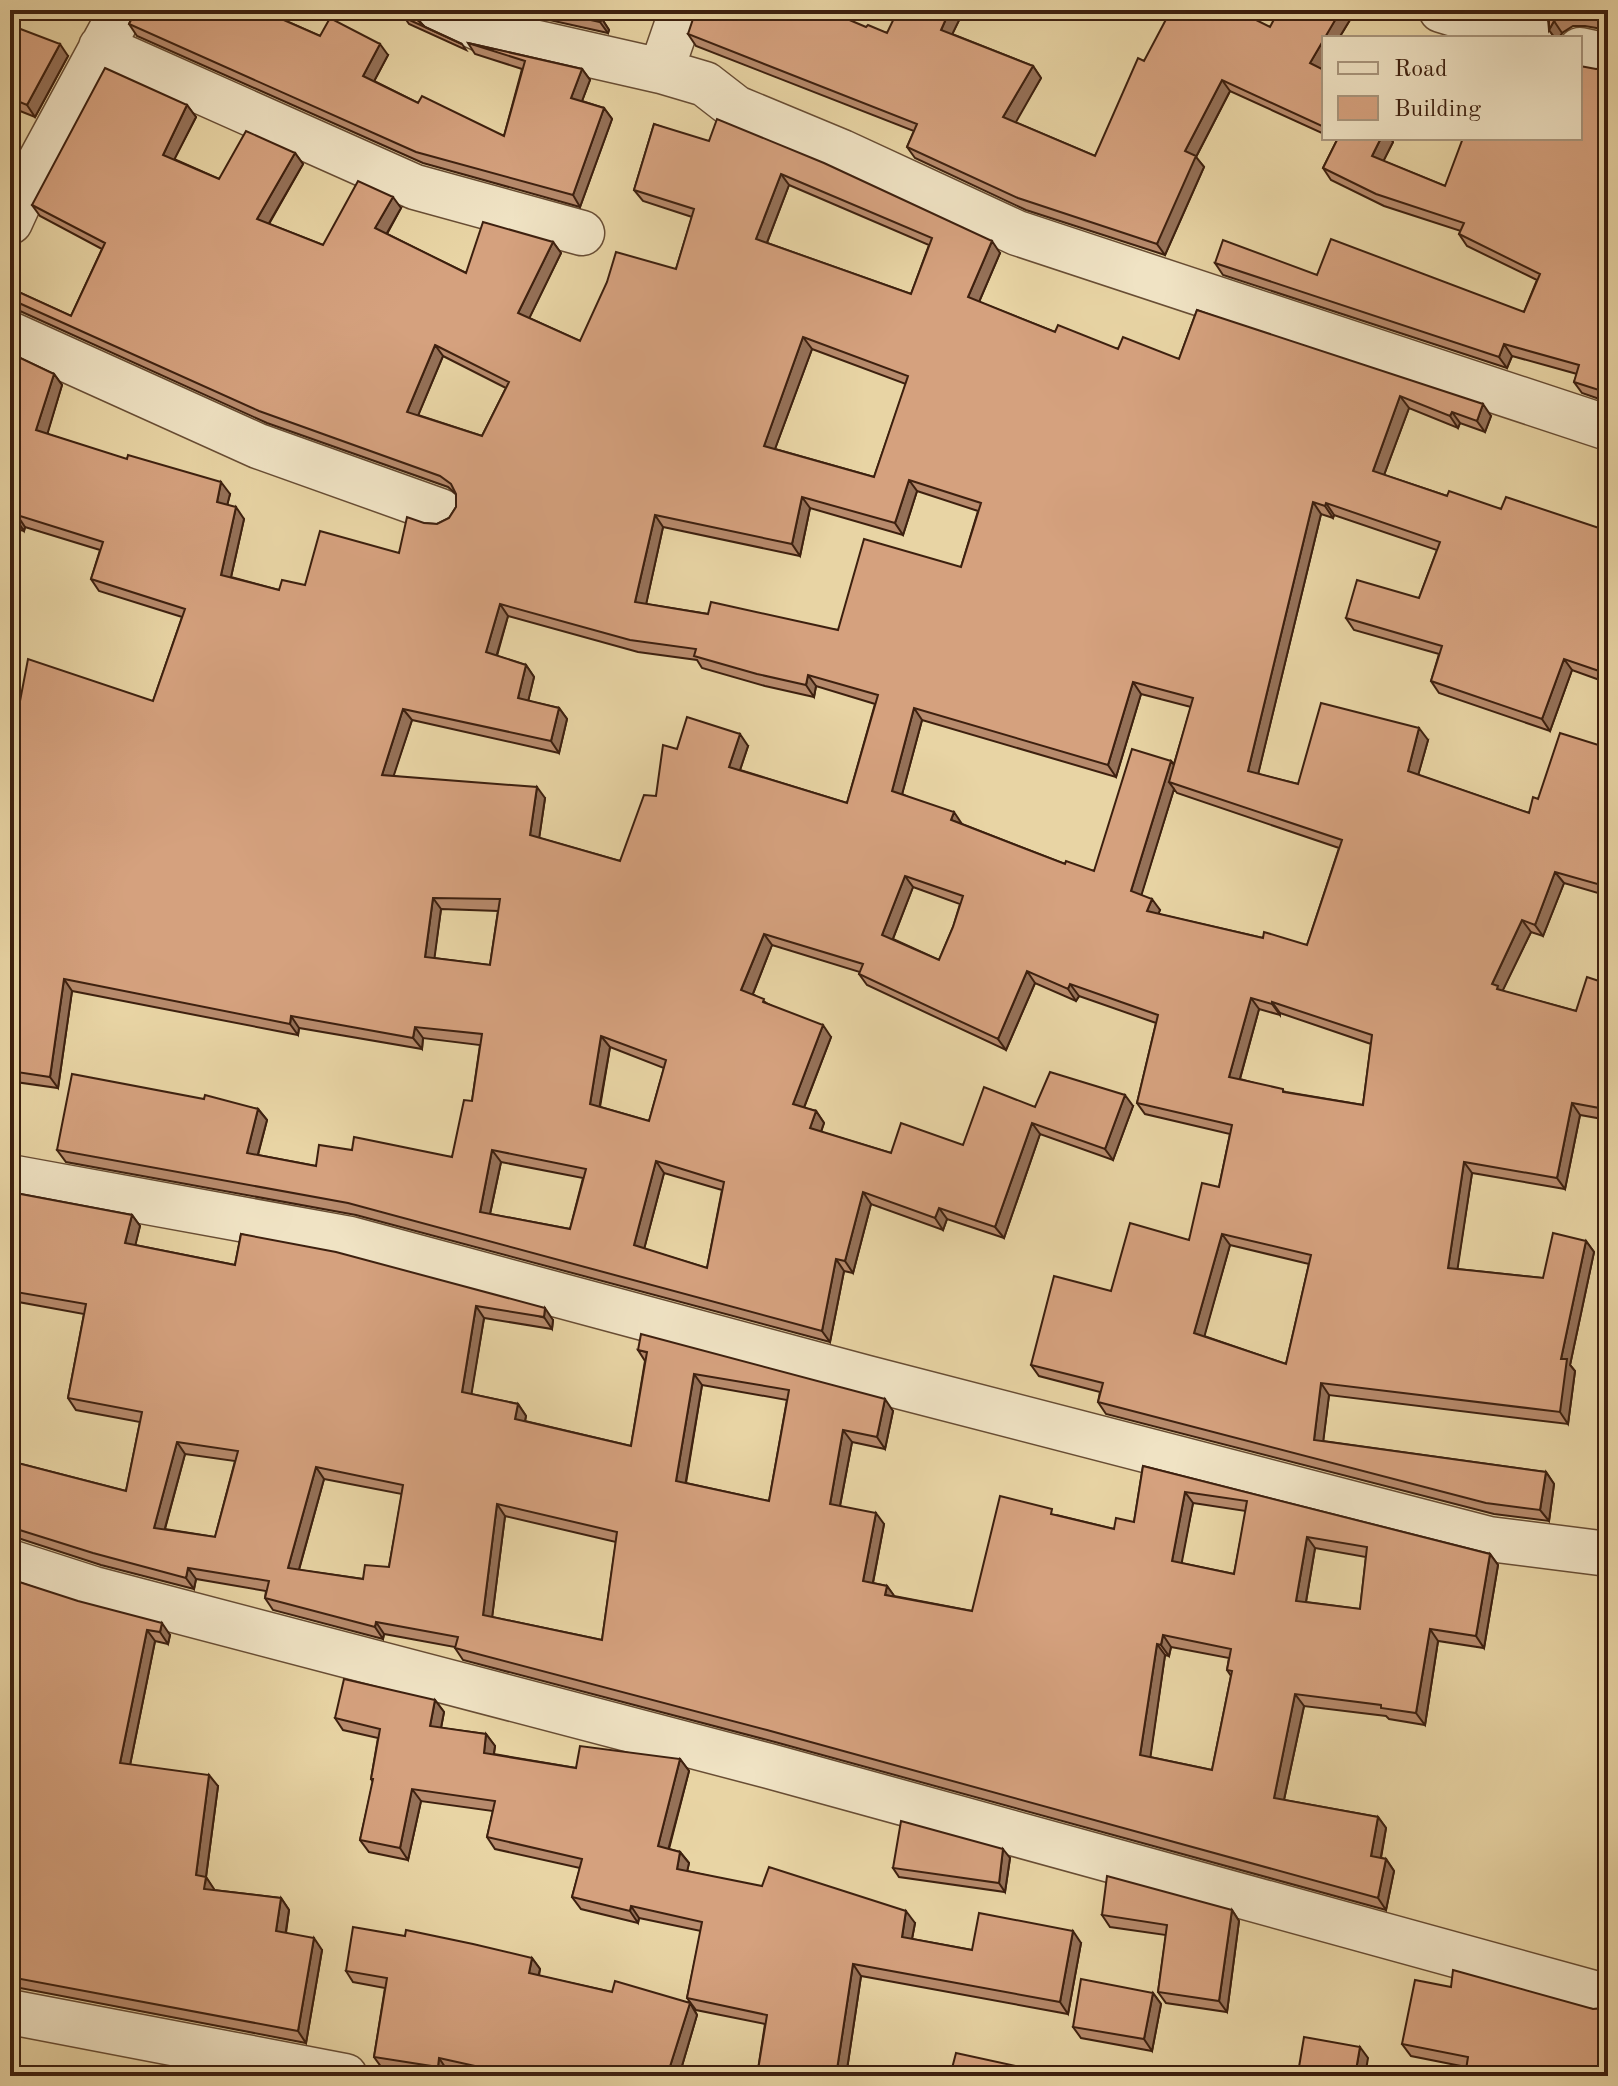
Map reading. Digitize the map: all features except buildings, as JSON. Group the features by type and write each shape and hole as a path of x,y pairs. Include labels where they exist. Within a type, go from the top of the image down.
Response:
{"street":[{"path":"440,10 485,31 705,84 736,108 842,152 1017,233 1608,428"},
{"path":"661,71 682,10"},
{"path":"1441,10 1526,36"},
{"path":"10,222 112,28 415,187 582,233"},
{"path":"1582,50 1608,56"},
{"path":"10,334 258,446 440,511"},
{"path":"10,1177 350,1239 837,1370 1489,1539 1608,1554"},
{"path":"10,1562 94,1589 769,1766 1608,1997"},
{"path":"10,2012 345,2076"}]}
